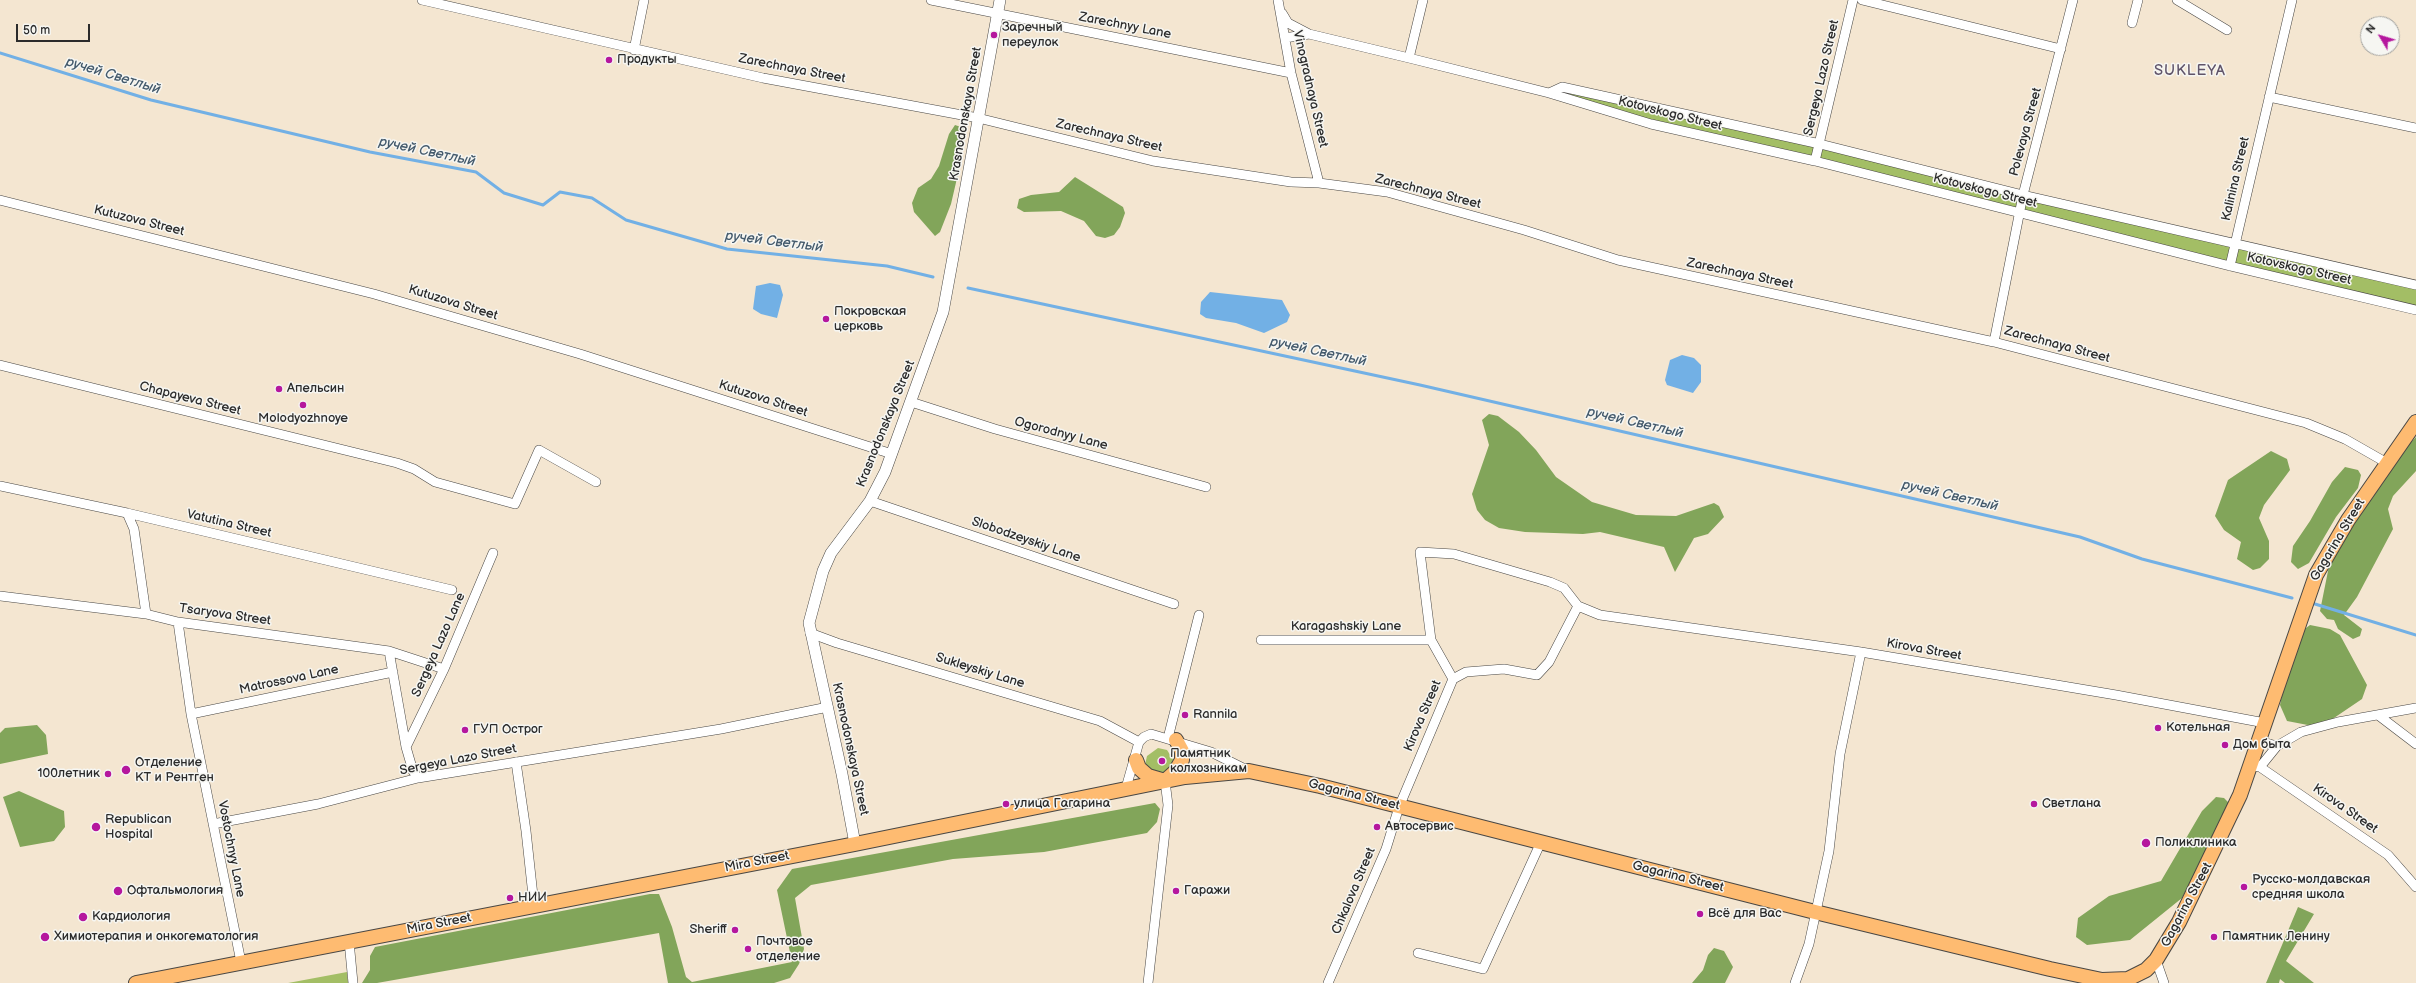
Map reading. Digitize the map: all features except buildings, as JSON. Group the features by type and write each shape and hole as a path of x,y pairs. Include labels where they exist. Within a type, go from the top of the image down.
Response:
{"main road":[{"name":"Gagarina Street","path":"1165,781 1204,774 1249,771 1541,842 1815,912 2102,980 2119,981 2146,970 2156,960 2180,922 2255,767 2259,741 2316,574 2332,545 2416,422"},
{"path":"1136,760 1139,768 1148,776 1165,781 1175,772 1182,760 1182,751 1172,739"},
{"name":"Mira Street","path":"136,983 855,844 1165,781"}],"street":[{"name":"Zarechnaya Street","path":"422,0 634,50 763,78 978,118 1153,161 1291,182 1319,183 1387,192 1524,230 1618,260 1994,342 2306,423 2345,439 2388,463"},
{"path":"634,50 644,0"},
{"name":"Zarechnyy Lane","path":"931,0 1291,73"},
{"name":"Krasnodonskaya Street","path":"855,844 828,708 810,632 810,613 831,553 870,501 892,454 943,312 962,221 978,118 1000,0"},
{"name":"Vinogradnaya Street","path":"1278,0 1291,73 1319,183"},
{"path":"1409,58 1422,0"},
{"name":"Sergeya Lazo Street","path":"1815,161 1853,0"},
{"path":"1862,0 2061,49"},
{"name":"Polevaya Street","path":"1994,342 2023,195 2073,0"},
{"path":"2132,23 2138,0"},
{"path":"2177,0 2227,30"},
{"name":"Kalinina Street","path":"2230,266 2234,243 2292,0"},
{"path":"1281,12 1288,23 1309,34"},
{"name":"Kotovskogo Street","path":"1285,38 1309,34 1409,58 1549,93 1651,124 1815,161 2230,266 2416,310"},
{"name":"Kotovskogo Street","path":"1549,93 1562,87 1820,144 2023,195 2416,285"},
{"path":"2269,97 2416,128"},
{"name":"Kutuzova Street","path":"0,200 374,294 580,354 892,454"},
{"name":"Chapayeva Street","path":"0,365 397,463 414,469 435,482 515,504 539,450 596,482"},
{"name":"Ogorodnyy Lane","path":"911,402 995,429 1206,487"},
{"name":"Vatutina Street","path":"0,486 127,513 452,590"},
{"name":"Slobodzeyskiy Lane","path":"870,501 1174,604"},
{"path":"127,513 134,530 146,614"},
{"name":"Kirova Street","path":"1431,640 1420,552 1454,554 1550,582 1564,588 1578,606 1600,615 1861,652 2116,695 2265,723"},
{"name":"Sergeya Lazo Lane","path":"406,748 444,669 493,553"},
{"name":"Tsaryova Street","path":"0,596 146,614 178,622 389,651 444,669"},
{"name":"Kirova Street","path":"1399,807 1453,679 1466,672 1504,669 1537,675 1549,662 1578,606"},
{"path":"1172,739 1199,615"},
{"name":"Vostochnyy Lane","path":"178,622 191,714 241,962"},
{"name":"Sukleyskiy Lane","path":"810,632 837,643 1100,721 1139,742"},
{"name":"Karagashskiy Lane","path":"1261,640 1431,640"},
{"path":"1431,640 1453,679"},
{"path":"389,651 406,748 413,771 418,778"},
{"path":"1795,983 1809,944 1829,851 1840,754 1861,652"},
{"name":"Matrossova Lane","path":"191,714 393,672"},
{"name":"Sergeya Lazo Street","path":"213,824 318,804 418,778 721,730 828,708"},
{"path":"2255,767 2277,746 2302,732 2416,708"},
{"path":"2378,715 2416,744"},
{"path":"1126,788 1136,760 1139,742 1144,737 1151,734 1172,739 1229,759 1249,771"},
{"path":"2259,741 2277,746"},
{"path":"516,762 526,831 534,905"},
{"name":"Kirova Street","path":"2255,767 2388,855 2416,887"},
{"path":"1148,983 1168,805 1165,781"},
{"name":"Chkalova Street","path":"1328,983 1386,849 1399,807"},
{"path":"1418,952 1483,969 1541,842"},
{"path":"348,941 353,983"},
{"path":"2156,960 2164,983"}],"green space":[{"path":"1562,87 2416,285 2416,310 1770,152 1549,93"},
{"path":"955,125 964,128 961,161 951,204 940,232 935,236 914,212 912,203 918,188 931,179 939,166 949,134"},
{"path":"1075,177 1123,207 1125,213 1120,227 1114,235 1105,238 1096,236 1084,221 1061,211 1024,212 1017,208 1019,199 1031,195 1059,192"},
{"path":"1489,414 1498,416 1519,432 1536,450 1556,477 1592,502 1636,515 1676,516 1714,503 1719,506 1724,517 1708,534 1694,538 1675,572 1664,547 1600,532 1583,534 1525,532 1499,528 1485,520 1477,510 1472,494 1489,445 1482,420"},
{"path":"2416,437 2416,471 2393,496 2388,509 2393,529 2357,597 2344,615 2362,629 2360,636 2353,639 2338,629 2334,620 2327,619 2320,611 2330,561 2392,462"},
{"path":"2271,451 2287,459 2290,470 2264,505 2259,518 2269,541 2269,559 2260,568 2253,570 2237,559 2241,542 2224,530 2215,516 2228,480"},
{"path":"2345,467 2358,470 2361,475 2358,488 2336,517 2309,563 2298,569 2291,562 2293,546 2310,521 2332,482"},
{"path":"2310,625 2330,629 2340,635 2367,685 2362,699 2331,720 2313,726 2287,721 2280,705 2287,669 2302,631"},
{"path":"37,725 46,735 48,754 0,764 0,733 5,728"},
{"path":"1158,748 1167,750 1174,761 1174,766 1159,777 1145,765 1147,756"},
{"path":"19,791 64,811 65,827 54,841 20,847 3,797"},
{"path":"2216,797 2224,798 2230,804 2182,898 2130,940 2087,945 2076,937 2078,918 2109,896 2161,881 2202,811"},
{"path":"1155,803 1160,809 1157,822 1147,833 1044,852 953,859 811,885 795,898 804,949 799,964 790,978 774,983 668,983 659,933 377,983 362,983 370,970 370,956 375,947 650,894 659,894 672,927 686,977 692,982 792,962 777,890 792,869"},
{"path":"2298,907 2314,914 2286,961 2314,983 2285,983 2280,979 2279,983 2266,983"},
{"path":"1714,948 1724,951 1733,967 1725,983 1692,983 1703,970 1708,955"},
{"path":"347,972 348,983 288,983"}],"water":[{"path":"770,283 780,285 783,295 777,318 761,314 753,309 756,286"},
{"path":"1210,292 1282,300 1290,315 1287,322 1264,333 1236,323 1206,318 1200,314 1201,302"},
{"path":"1682,355 1694,358 1701,365 1701,382 1693,393 1667,385 1665,380 1670,360"}],"waterway":[{"name":"ручей Светлый","path":"0,53 151,100 370,152 476,172 504,193 543,205 560,192 592,198 626,220 727,249 887,266 933,277"},
{"name":"ручей Светлый","path":"968,288 1420,385 2080,537 2142,559 2292,598"},
{"name":"ручей Светлый","path":"2315,604 2416,635"}],"place":[{"name":"Заречный переулок","path":"994,35"},
{"name":"Продукты","path":"609,60"},
{"name":"Покровская церковь","path":"826,319"},
{"name":"Апельсин","path":"279,389"},
{"name":"Molodyozhnoye","path":"303,405"},
{"name":"Rannila","path":"1185,715"},
{"name":"Котельная","path":"2158,728"},
{"name":"ГУП Острог","path":"465,730"},
{"name":"Дом быта","path":"2225,745"},
{"name":"Памятник колхозникам","path":"1162,761"},
{"name":"Отделение КТ и Рентген","path":"126,770"},
{"name":"100летник","path":"108,774"},
{"name":"улица Гагарина","path":"1006,804"},
{"name":"Светлана","path":"2034,804"},
{"name":"Republican Hospital","path":"96,827"},
{"name":"Автосервис","path":"1377,827"},
{"name":"Поликлиника","path":"2146,843"},
{"name":"Русско-молдавская средняя школа","path":"2244,887"},
{"name":"Офтальмология","path":"118,891"},
{"name":"Гаражи","path":"1176,891"},
{"name":"НИИ","path":"510,898"},
{"name":"Всё для Вас","path":"1700,914"},
{"name":"Кардиология","path":"83,917"},
{"name":"Sheriff","path":"735,930"},
{"name":"Химиотерапия и онкогематология","path":"45,937"},
{"name":"Памятник Ленину","path":"2214,937"},
{"name":"Почтовое отделение","path":"748,949"}],"district":[{"name":"SUKLEYA","path":"2190,71"}]}
